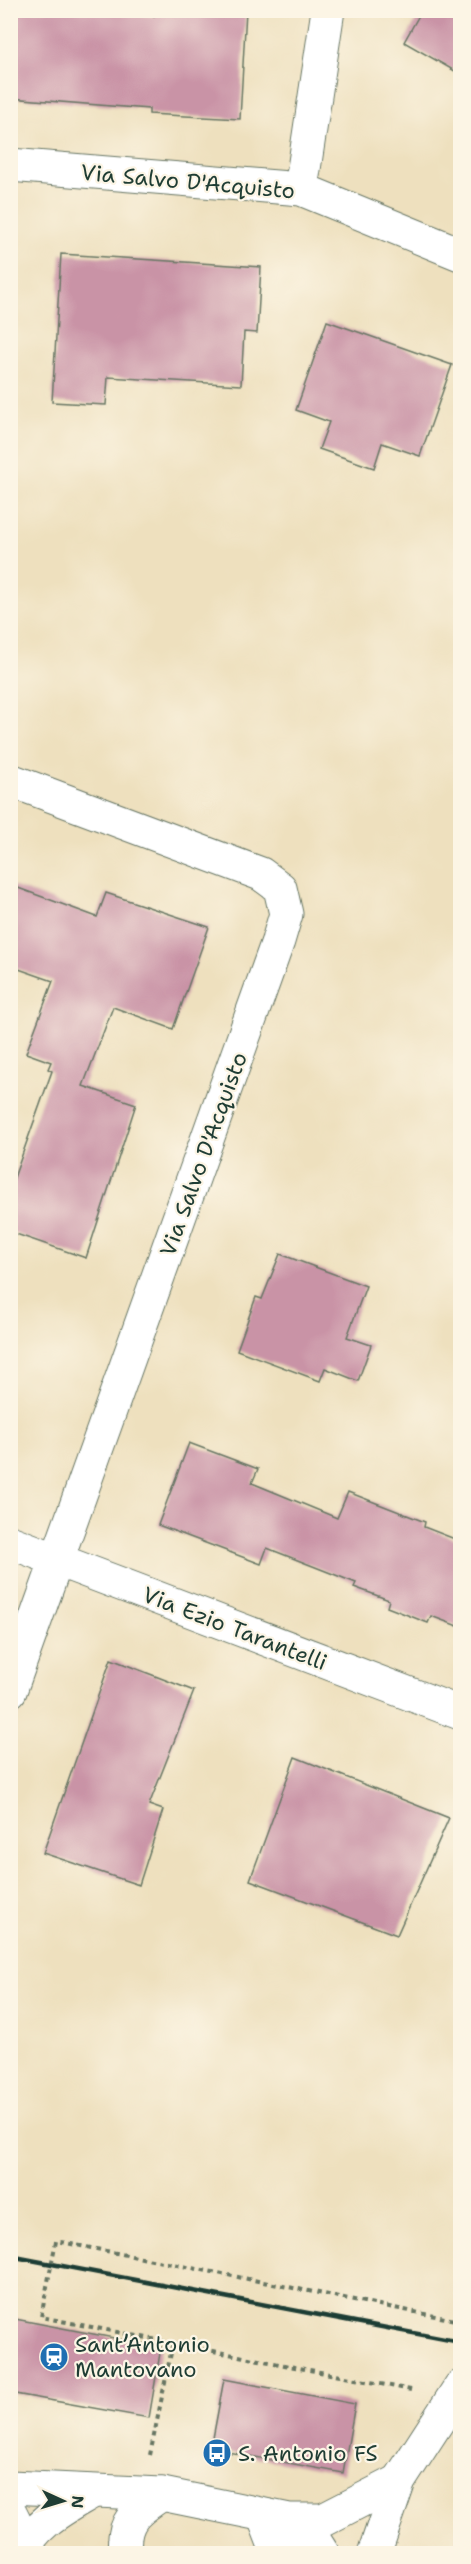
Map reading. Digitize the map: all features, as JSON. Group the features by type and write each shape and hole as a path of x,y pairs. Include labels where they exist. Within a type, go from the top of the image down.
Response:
{"street":[{"path":"301,189 328,10"},
{"name":"Via Salvo D'Acquisto","path":"10,165 301,189 460,254"},
{"name":"Via Salvo D'Acquisto","path":"10,780 261,874 280,888 286,914 59,1561 10,1691"},
{"name":"Via Ezio Tarantelli","path":"10,1542 460,1713"},
{"path":"374,2553 399,2481 457,2393"},
{"path":"10,2487 152,2494 289,2520 323,2520 399,2481"},
{"path":"26,2550 51,2516 92,2492"},
{"path":"125,2553 123,2537 135,2511 152,2494"},
{"path":"10,2512 26,2550"},
{"path":"263,2515 278,2553"},
{"path":"263,2515 316,2543 322,2553"}],"path":[{"path":"457,2393 40,2317 56,2241 460,2321"},
{"path":"152,2494 173,2343"}],"building":[{"path":"10,10 80,10 154,16 154,10 246,10 240,119 149,114 149,109 10,98"},
{"path":"422,10 460,10 460,74 404,42"},
{"path":"61,254 261,267 257,333 244,332 241,385 108,377 106,405 52,402"},
{"path":"327,321 452,365 420,456 382,443 374,468 319,449 329,422 296,410"},
{"path":"10,885 97,917 106,893 209,927 173,1029 113,1007 83,1086 136,1104 86,1258 10,1232 10,1189 52,1071 48,1069 51,1062 26,1053 53,981 10,966"},
{"path":"280,1254 366,1286 347,1337 371,1345 358,1381 325,1368 320,1381 237,1350 256,1297 262,1299"},
{"path":"189,1443 258,1469 252,1483 337,1518 348,1492 425,1522 424,1527 460,1541 460,1627 431,1616 428,1623 387,1607 389,1600 354,1587 356,1583 267,1548 261,1564 158,1525"},
{"path":"111,1659 194,1691 149,1805 163,1810 139,1885 43,1853"},
{"path":"295,1757 449,1818 397,1935 250,1880"},
{"path":"10,2318 161,2347 149,2418 10,2393"},
{"path":"224,2379 355,2404 343,2473 211,2449"}],"railway":[{"path":"10,2256 460,2342"}],"place":[{"name":"Sant’Antonio Mantovano","path":"54,2357"},
{"name":"S. Antonio FS","path":"217,2453"}]}
